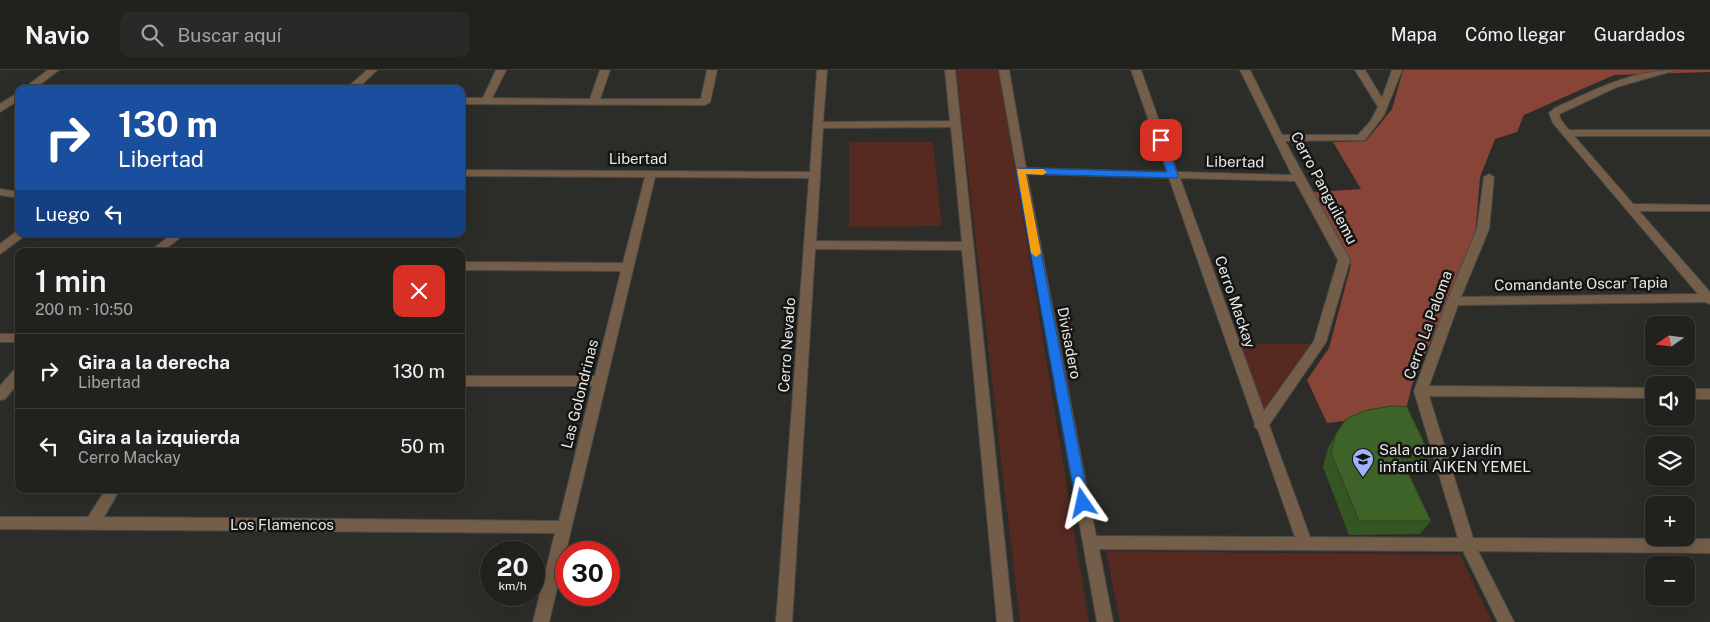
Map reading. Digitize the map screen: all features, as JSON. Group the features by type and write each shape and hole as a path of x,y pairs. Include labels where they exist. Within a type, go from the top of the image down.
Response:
{"street":[{"path":"33,85 54,70"},
{"path":"355,85 372,70"},
{"path":"486,101 501,70"},
{"path":"594,102 605,70"},
{"path":"465,101 705,102 712,70"},
{"name":"Cerro Nevado","path":"784,622 822,70"},
{"path":"950,70 1005,622"},
{"name":"Divisadero","path":"1004,70 1105,622"},
{"name":"Cerro Mackay","path":"1136,70 1261,426 1305,544"},
{"name":"Cerro Panguilemu","path":"1246,70 1299,178 1344,260 1320,342 1261,426"},
{"path":"1360,70 1383,107"},
{"path":"1279,138 1361,138 1371,129 1383,107 1397,70"},
{"path":"1671,70 1656,71 1625,81 1554,113 1556,121 1709,299"},
{"path":"0,109 15,98"},
{"path":"819,125 956,124"},
{"path":"1567,133 1710,133"},
{"name":"Libertad","path":"1021,171 1299,178"},
{"name":"Libertad","path":"465,173 815,175"},
{"name":"Las Golondrinas","path":"541,622 651,174"},
{"name":"Cerro La Paloma","path":"1489,177 1483,228 1452,301 1421,391 1468,546 1506,622"},
{"path":"0,192 15,194"},
{"path":"1630,207 1710,208"},
{"path":"0,250 16,237"},
{"path":"160,248 175,237"},
{"path":"810,245 968,246"},
{"path":"465,266 628,267"},
{"name":"Comandante Oscar Tapia","path":"1452,301 1709,299"},
{"path":"0,338 15,338"},
{"path":"0,395 15,378"},
{"path":"465,381 600,382"},
{"path":"1421,391 1645,393"},
{"path":"1695,394 1710,394"},
{"path":"92,524 111,493"},
{"name":"Los Flamencos","path":"0,523 564,527"},
{"path":"1090,542 1468,546 1710,546"}],"shaded area":[{"path":"956,70 999,70 1089,622 1020,622"},
{"path":"1403,70 1710,70 1710,72 1614,75 1524,115 1517,132 1495,139 1480,177 1475,238 1412,385 1405,414 1327,423 1307,380 1329,348 1351,265 1313,192 1361,189 1333,142 1366,141 1392,109"},
{"path":"849,142 933,142 942,226 849,227"},
{"path":"1238,344 1311,344 1263,410"},
{"path":"1106,551 1460,555 1492,622 1120,622"}],"building":[{"name":"Sala cuna y jardín infantil AIKEN YEMEL","path":"1392,406 1407,407 1431,457 1401,458 1431,521 1359,521 1331,453 1336,434 1346,419 1367,410"}],"slow traffic":[{"path":"1036,253 1021,171 1043,172"}],"place":[{"name":"Sala cuna y jardín infantil AIKEN YEMEL","path":"1363,478"}],"route":[{"path":"1083,503 1021,171 1173,176 1161,140"}]}
